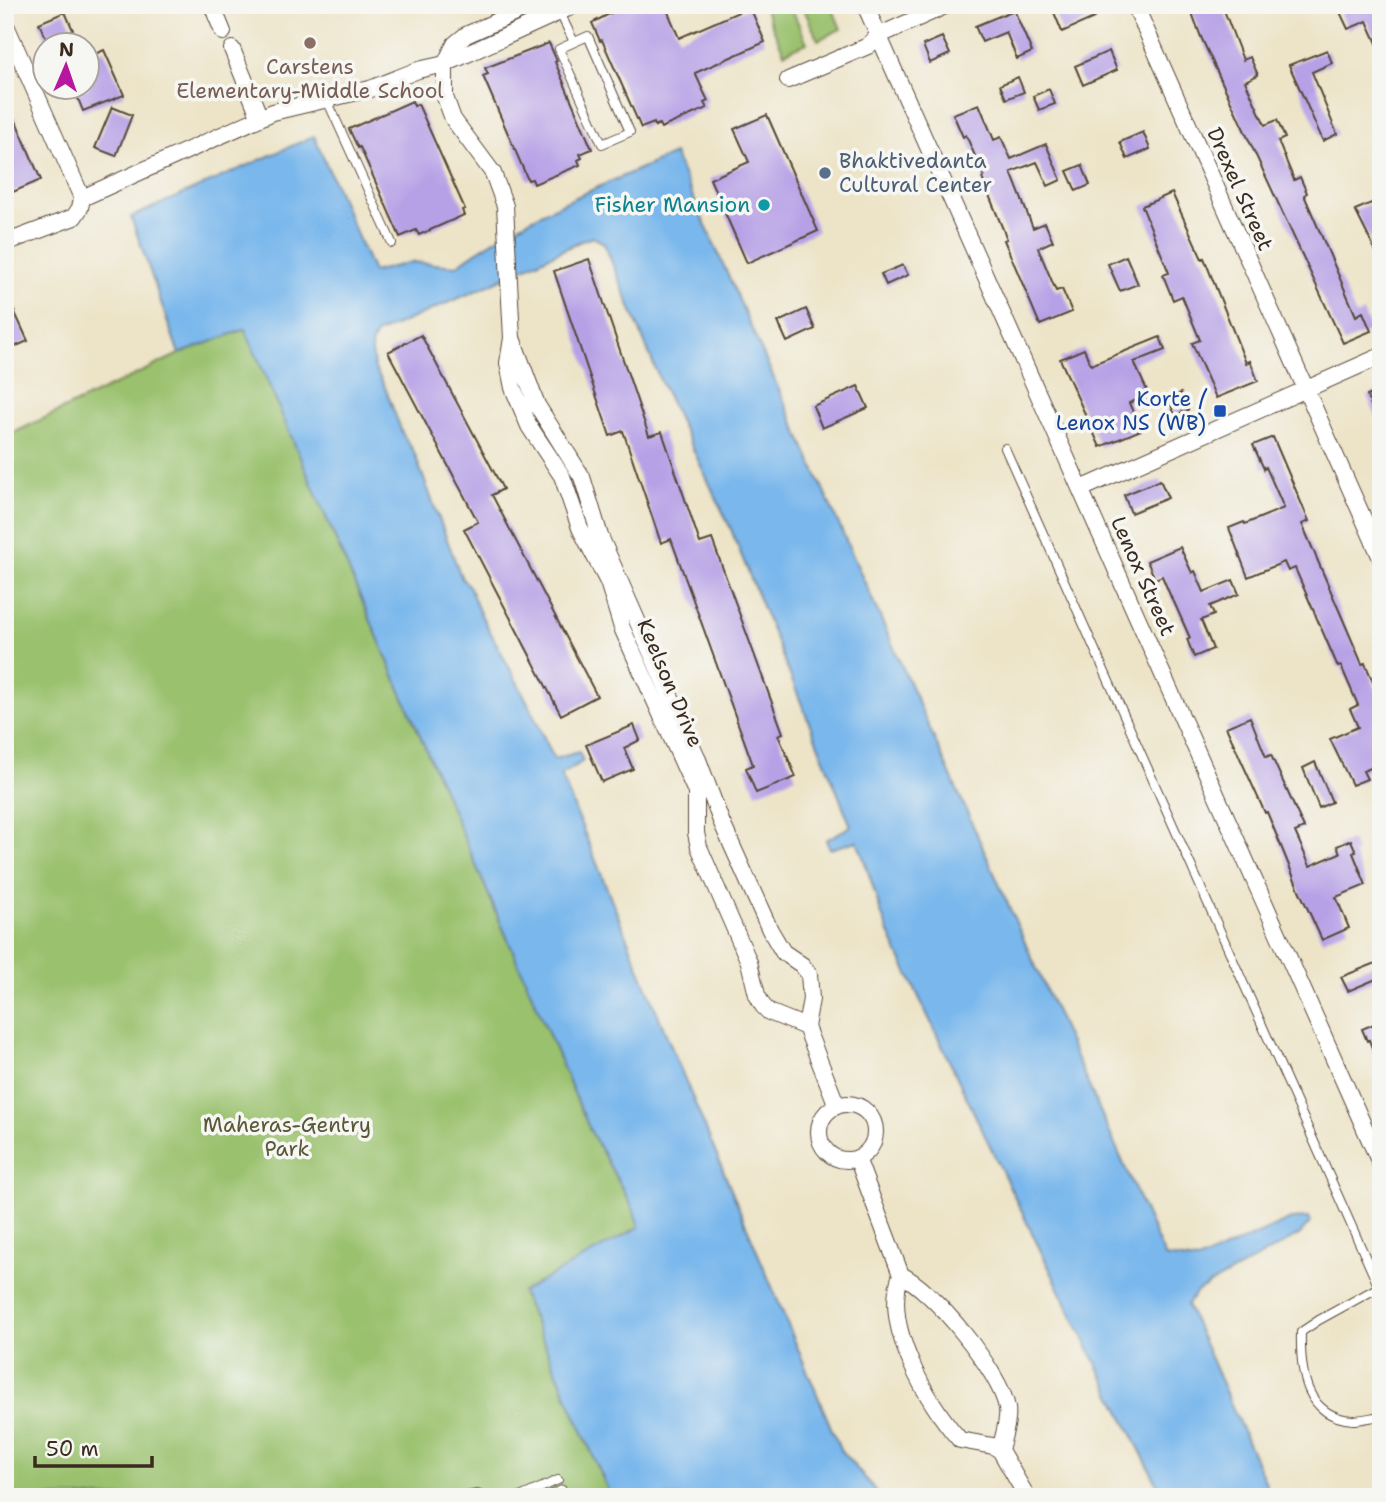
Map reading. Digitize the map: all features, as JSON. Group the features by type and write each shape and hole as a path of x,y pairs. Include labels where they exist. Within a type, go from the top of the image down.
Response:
{"street":[{"path":"212,5 223,32"},
{"path":"445,64 455,44 466,35 533,5"},
{"path":"5,243 74,217 81,203 274,112 370,89 418,70 445,64 558,9 575,5"},
{"name":"Lenox Street","path":"865,5 1379,1155"},
{"path":"788,80 868,46 878,36 947,5"},
{"name":"Drexel Street","path":"1135,5 1381,558"},
{"path":"5,23 81,203"},
{"path":"492,23 498,39"},
{"path":"232,49 260,118"},
{"name":"Keelson Drive","path":"445,64 445,97 453,119 493,173 503,195 512,338 508,363 513,387 529,426 562,476 580,528 608,582 622,628 696,792 696,833 699,847 749,962 757,995 769,1012 806,1027"},
{"name":"Keelson Drive","path":"512,338 537,405 582,477 600,536 698,757 721,821 770,930 783,952 809,974 811,999 806,1027 837,1106"},
{"path":"1081,489 1381,356"},
{"path":"837,1106 859,1106 870,1115 873,1122 874,1142 866,1153 857,1158 848,1160 834,1157 821,1142 822,1121 831,1109 837,1106"},
{"path":"857,1158 901,1275 897,1291 900,1328 915,1373 925,1393 960,1440 993,1446 1000,1450 1027,1497"},
{"path":"901,1275 918,1285 944,1309 973,1347 998,1387 1007,1414 1000,1450"}],"lane":[{"path":"558,9 574,42"},
{"path":"587,36 630,132 602,144 559,49 574,42 587,36"},
{"path":"327,100 392,243"},
{"path":"1005,447 1380,1289 1301,1332 1300,1361 1309,1394 1328,1414 1353,1420 1381,1416"},
{"path":"520,1497 558,1480"},
{"path":"546,1497 562,1490"},
{"path":"461,1497 477,1494 485,1497"}],"green space":[{"path":"763,5 790,5 807,43 784,53"},
{"path":"802,5 831,5 841,29 818,40"},
{"name":"Maheras-Gentry Park","path":"245,329 590,1130 633,1208 639,1227 522,1293 611,1497 5,1497 5,437 179,354"}],"water":[{"path":"314,136 373,272 412,262 456,266 535,217 674,154 1165,1257 1198,1261 1291,1219 1309,1218 1311,1222 1299,1235 1198,1291 1187,1305 1272,1497 1164,1497 1038,1246 897,950 882,916 857,841 830,849 826,840 851,826 730,527 660,380 604,243 593,237 376,334 371,345 374,367 384,385 403,435 413,450 462,579 469,586 554,759 579,752 583,761 561,775 665,1032 840,1449 881,1497 611,1497 522,1292 639,1227 633,1208 590,1130 245,329 179,354 131,217"}],"building":[{"path":"626,5 665,5 679,38 750,7 765,42 695,73 708,101 704,103 707,108 661,128 654,123 641,128 592,23"},
{"path":"1051,5 1089,5 1094,18 1062,32"},
{"path":"1189,5 1222,5 1243,60 1250,57 1258,75 1245,81 1265,125 1277,120 1285,138 1278,141 1294,180 1300,177 1307,193 1304,195 1356,316 1363,312 1371,331 1343,343 1201,37"},
{"path":"1355,5 1381,5 1381,52 1367,21 1348,29 1340,12"},
{"path":"1014,10 1032,52 1017,59 1006,32 982,42 975,26"},
{"path":"65,12 73,30 43,32 39,23"},
{"path":"942,37 950,54 930,63 923,45"},
{"path":"549,43 592,149 580,154 580,165 534,184 532,179 528,180 483,76 488,74 485,68"},
{"path":"104,50 124,95 83,111 79,102 102,102"},
{"path":"1327,50 1332,63 1312,72 1337,134 1323,141 1289,65"},
{"path":"1109,51 1117,70 1083,85 1075,66"},
{"path":"1018,77 1024,92 1006,99 1000,85"},
{"path":"1049,89 1055,104 1039,110 1033,96"},
{"path":"412,101 414,106 418,104 465,209 462,210 464,215 419,235 416,230 400,237 360,147 358,148 349,129"},
{"path":"979,104 994,140 1001,137 1011,159 1046,144 1061,180 1048,186 1037,162 1011,172 1033,228 1045,223 1053,241 1038,248 1056,291 1062,289 1072,312 1040,325 1004,240 1007,239 982,178 984,177 966,135 963,137 953,114"},
{"path":"112,107 132,115 116,156 95,148"},
{"name":"Fisher Mansion","path":"767,115 818,231 747,263 710,179 749,162 734,129"},
{"path":"15,119 41,180 13,192 5,175 5,123"},
{"path":"1143,132 1150,149 1127,159 1120,142"},
{"path":"1082,165 1090,185 1076,191 1067,171"},
{"path":"1172,193 1202,259 1204,258 1246,363 1250,361 1258,381 1216,398 1192,343 1200,340 1182,296 1173,300 1163,275 1169,273 1142,206"},
{"path":"1381,199 1381,262 1355,210"},
{"path":"1126,256 1138,284 1120,291 1108,264"},
{"path":"589,259 649,436 662,432 700,543 712,539 783,733 778,735 796,777 756,793 746,768 753,765 671,539 661,543 623,431 610,436 554,271"},
{"path":"903,265 908,275 886,285 881,274"},
{"path":"5,291 28,341 5,351"},
{"path":"806,309 815,329 787,342 778,322"},
{"path":"421,335 503,489 492,495 597,696 561,715 464,529 478,522 388,352"},
{"path":"1160,337 1165,350 1134,362 1149,395 1129,403 1141,430 1100,447 1060,359 1084,349 1091,365"},
{"path":"858,386 868,408 822,428 813,406"},
{"path":"1381,390 1381,427 1367,396"},
{"path":"1181,393 1188,410 1175,415 1168,398"},
{"path":"1273,437 1309,521 1302,524 1362,664 1365,663 1381,701 1381,764 1363,771 1367,779 1352,785 1330,739 1358,727 1350,709 1358,705 1341,666 1338,667 1295,568 1288,571 1284,562 1248,577 1229,528 1284,508 1253,445"},
{"path":"1160,480 1168,498 1131,513 1124,495"},
{"path":"1180,547 1204,592 1233,580 1239,594 1210,606 1214,615 1201,620 1213,649 1194,657 1187,639 1190,638 1162,576 1155,579 1147,561"},
{"path":"1250,717 1266,757 1271,755 1304,828 1295,832 1310,866 1340,853 1337,846 1351,840 1356,852 1353,853 1366,885 1336,897 1349,928 1322,940 1267,812 1265,813 1226,727"},
{"path":"634,725 640,740 624,748 633,769 602,782 586,745"},
{"path":"1315,762 1332,802 1319,808 1303,768"},
{"path":"1381,961 1381,977 1348,991 1341,977"},
{"path":"1381,1021 1381,1068 1380,1068 1362,1029"}],"place":[{"name":"Carstens Elementary-Middle School","path":"310,43"},
{"name":"Bhaktivedanta Cultural Center","path":"825,173"},
{"name":"Fisher Mansion","path":"764,205"},
{"name":"Korte / Lenox NS (WB)","path":"1220,411"}]}
